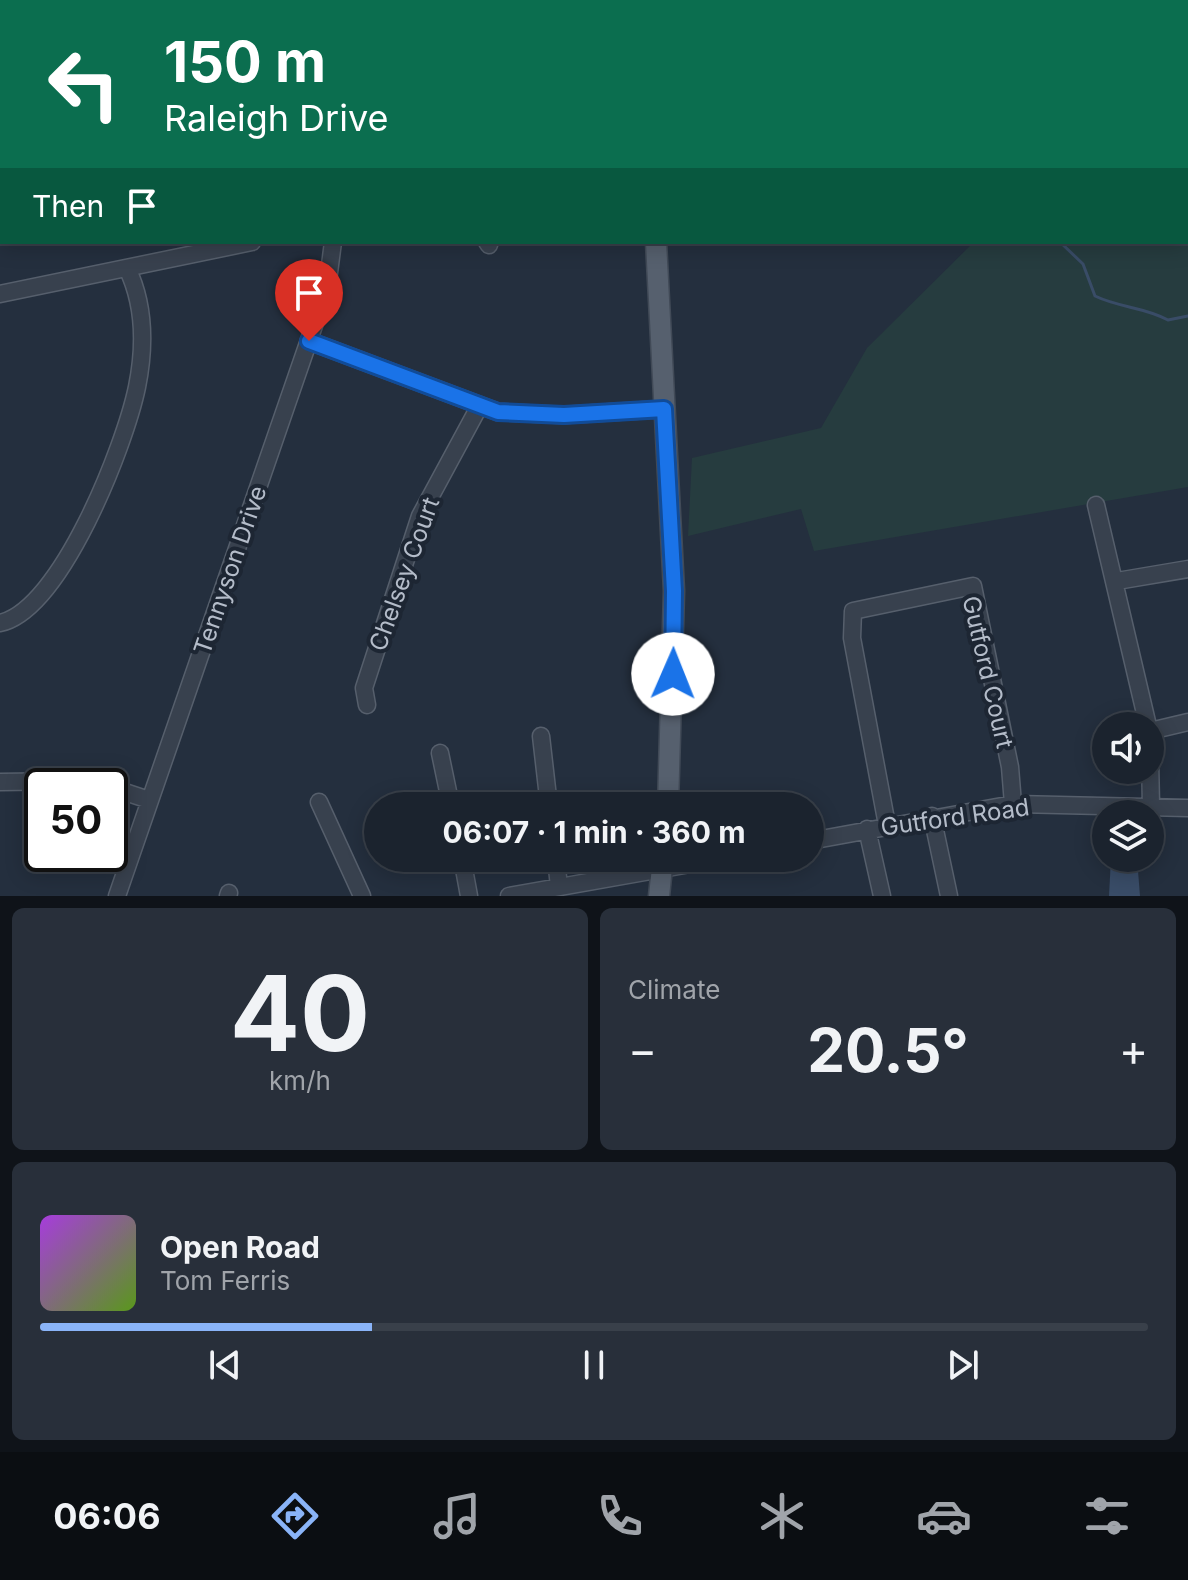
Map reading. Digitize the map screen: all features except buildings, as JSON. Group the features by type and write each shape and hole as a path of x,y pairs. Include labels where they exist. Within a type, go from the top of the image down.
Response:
{"main road":[{"path":"656,244 674,591 668,792"},
{"path":"659,896 662,872"}],"street":[{"path":"0,294 242,244"},
{"name":"Tennyson Drive","path":"117,896 327,288 333,244"},
{"path":"0,623 16,619 42,597 80,534 122,439 137,386 143,329 138,290 127,268"},
{"path":"309,341 480,405 521,415 664,409"},
{"name":"Chelsey Court","path":"367,705 364,688 420,516 480,405"},
{"path":"1096,505 1117,581 1146,712"},
{"path":"1117,581 1188,569"},
{"name":"Gutford Court","path":"887,825 852,638 853,611 973,586 1010,767 1013,804"},
{"path":"1164,726 1188,722"},
{"path":"541,736 547,792"},
{"path":"440,753 448,792"},
{"path":"0,782 24,782"},
{"path":"128,793 149,800"},
{"path":"319,802 362,896"},
{"name":"Gutford Road","path":"824,838 932,816 1013,804 1092,805"},
{"name":"Gutford Road","path":"1164,807 1188,808"},
{"path":"932,816 949,896"},
{"path":"867,829 882,896"},
{"path":"465,872 469,896"},
{"path":"557,872 559,887"},
{"path":"509,896 624,872"}],"green space":[{"path":"972,244 1188,244 1188,487 814,551 801,509 688,536 692,458 821,428 867,348"}],"water":[{"path":"1110,872 1138,872 1140,896 1109,896"}],"waterway":[{"path":"1062,244 1083,264 1095,296 1168,320 1188,316"}],"route":[{"path":"309,341 498,412 564,415 664,409 674,591 673,674"}]}
